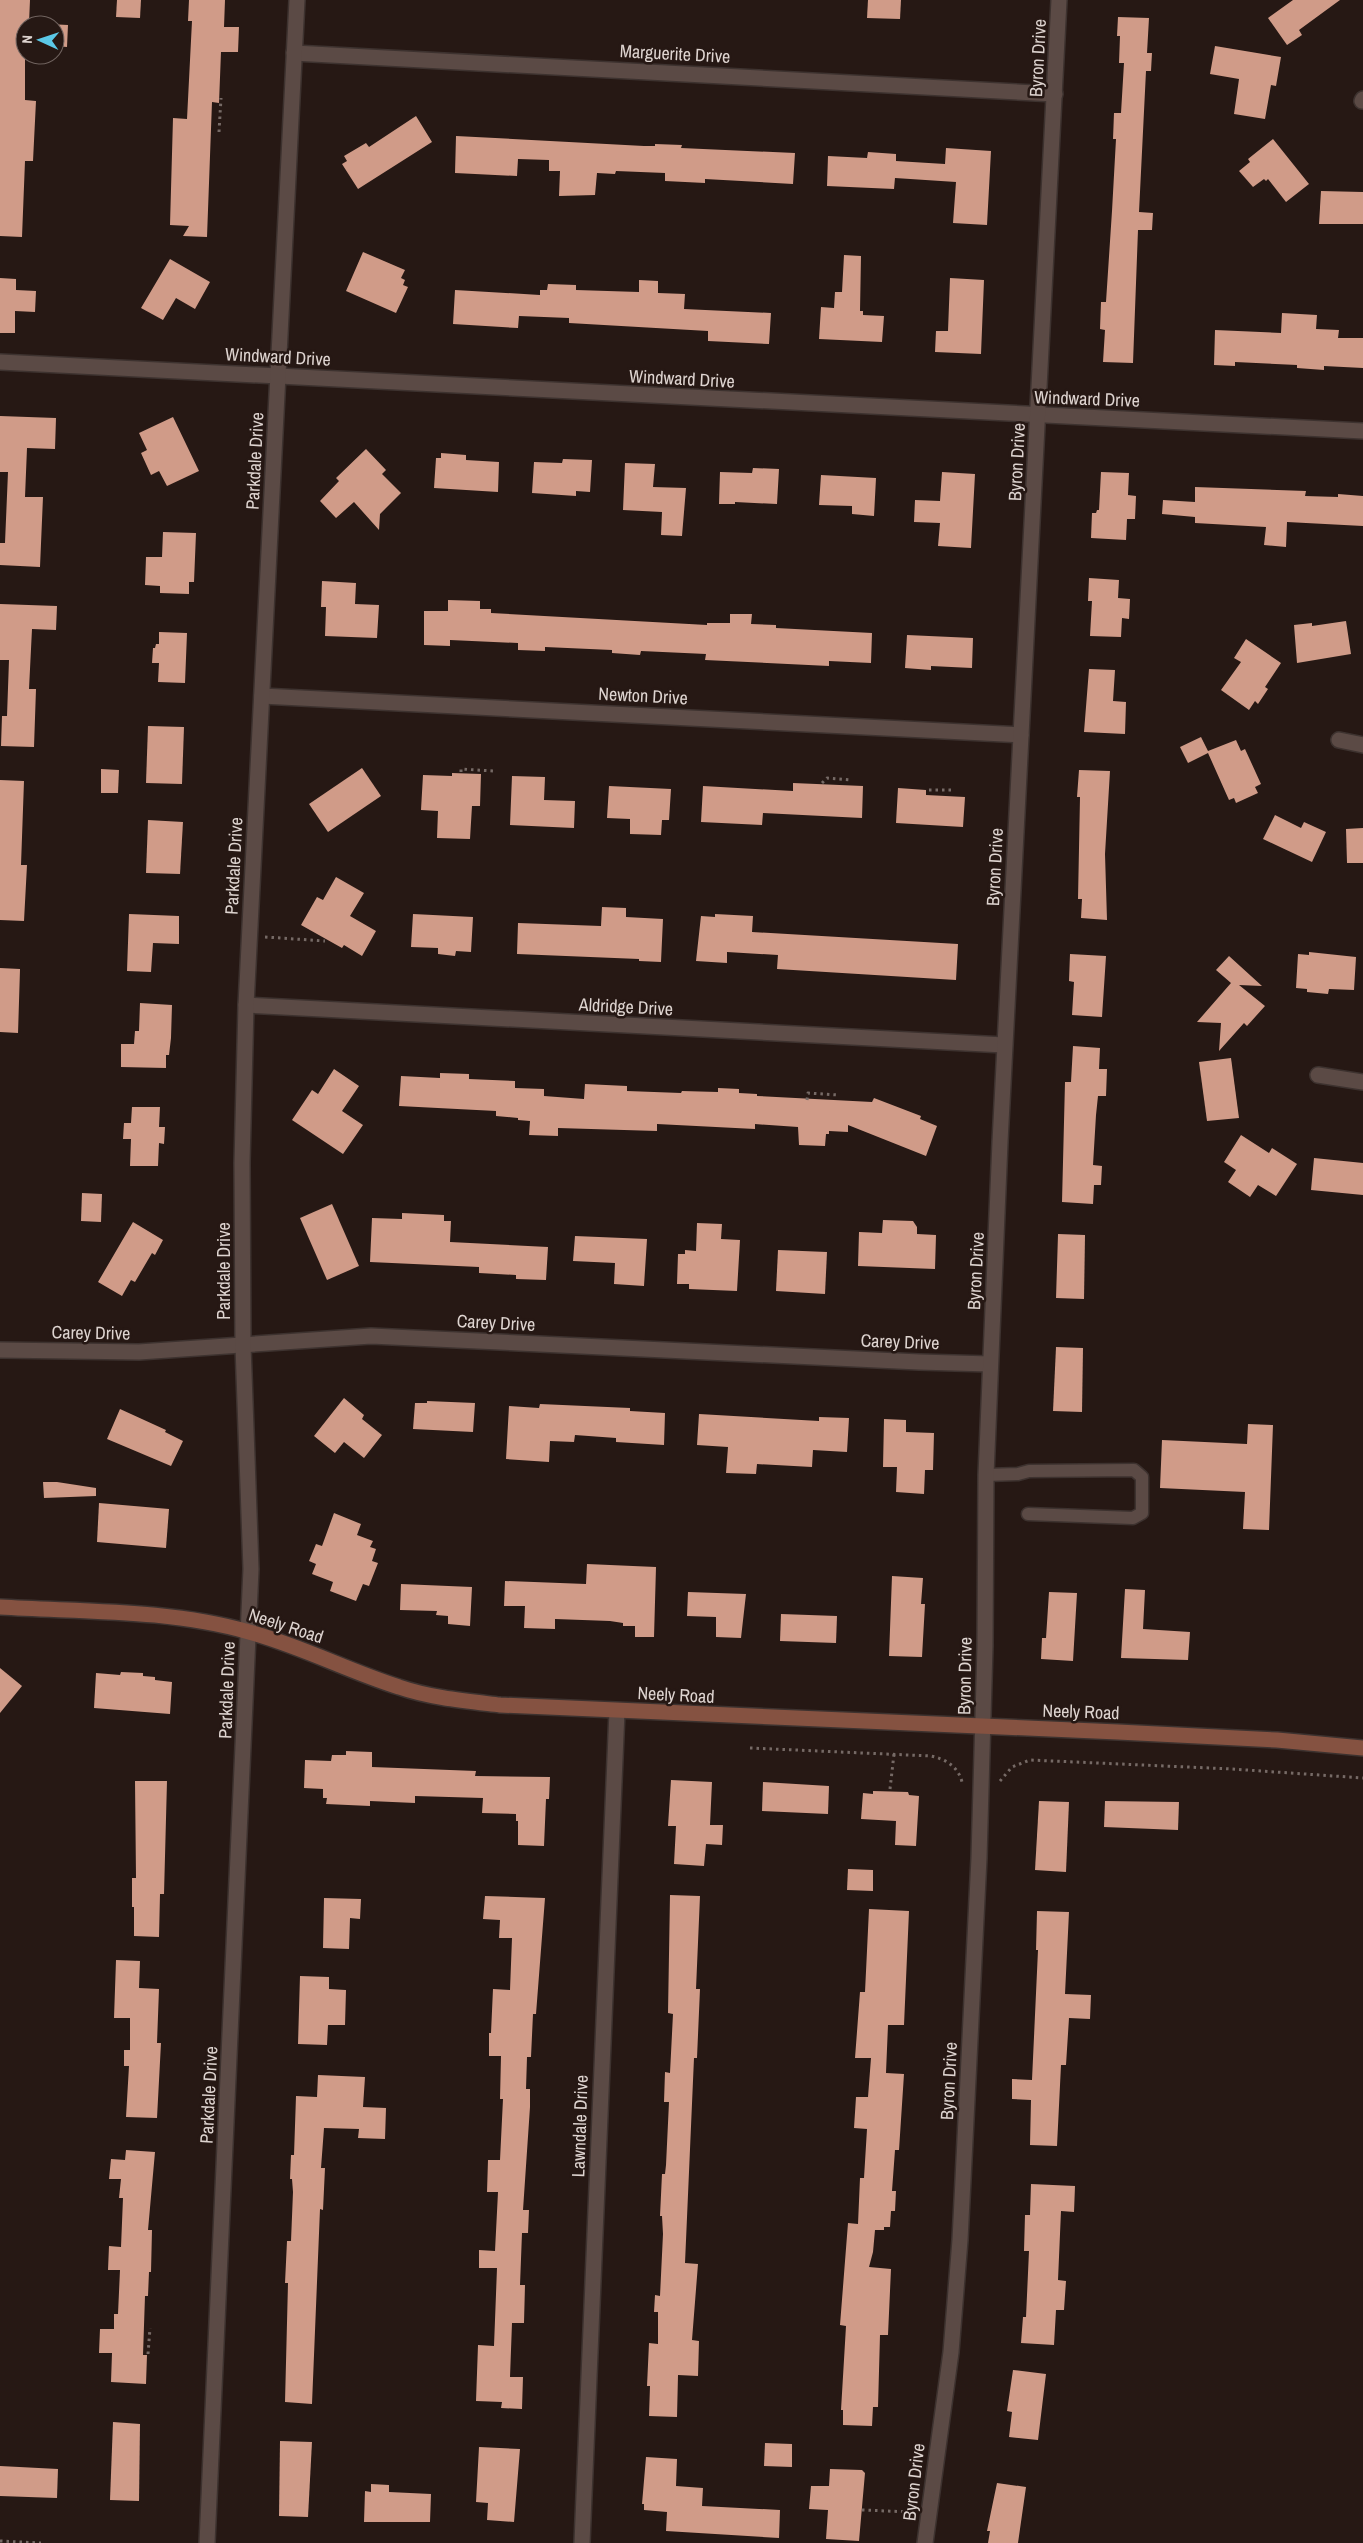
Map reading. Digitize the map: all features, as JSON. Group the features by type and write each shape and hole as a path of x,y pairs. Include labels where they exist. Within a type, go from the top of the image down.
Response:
{"street":[{"name":"Parkdale Drive","path":"207,2543 248,1631 250,1529 243,1346 242,1163 246,1005 297,0"},
{"name":"Byron Drive","path":"925,2543 951,2352 957,2285 978,1890 990,1364 1004,1045 1059,0"},
{"name":"Marguerite Drive","path":"294,53 1054,94"},
{"name":"Windward Drive","path":"0,362 1363,431"},
{"name":"Newton Drive","path":"262,696 1021,735"},
{"path":"1339,740 1363,745"},
{"name":"Aldridge Drive","path":"246,1005 1004,1045"},
{"path":"1318,1075 1363,1082"},
{"name":"Carey Drive","path":"0,1350 139,1352 371,1336 990,1364"},
{"name":"Neely Road","path":"0,1606 162,1616 248,1631 297,1647 399,1687 424,1694 500,1705 1257,1739 1363,1748"},
{"name":"Lawndale Drive","path":"582,2543 617,1710"}],"lane":[{"path":"986,1475 1018,1474 1030,1471 1134,1470 1142,1477 1142,1513 1133,1518 1028,1514"}],"path":[{"path":"219,132 221,98"},
{"path":"461,772 462,769 493,771"},
{"path":"822,783 828,778 852,780"},
{"path":"929,790 955,790"},
{"path":"260,937 325,941"},
{"path":"807,1100 808,1093 838,1095"},
{"path":"750,1748 894,1754 941,1758 956,1769 961,1778 963,1790"},
{"path":"890,1789 894,1754"},
{"path":"999,1782 1012,1767 1030,1760 1232,1768 1363,1778"},
{"path":"148,2354 150,2328"},
{"path":"862,2510 917,2512"},
{"path":"0,2541 41,2543"}],"building":[{"path":"0,0 30,0 29,15 15,15 15,65 25,65 25,100 36,101 33,161 25,161 22,237 0,236"},
{"path":"117,0 141,0 140,18 116,17"},
{"path":"189,0 225,0 224,27 239,27 238,52 221,52 219,103 212,102 207,237 183,236 189,226 170,225 173,118 187,119 192,21 188,21"},
{"path":"868,0 901,0 900,19 867,18"},
{"path":"1293,0 1340,0 1299,30 1302,35 1287,45 1268,18"},
{"path":"1118,17 1149,18 1147,53 1152,53 1151,71 1146,71 1139,212 1153,213 1152,230 1138,230 1133,363 1103,362 1105,330 1100,329 1101,302 1106,302 1112,211 1116,139 1113,139 1114,113 1121,113 1124,63 1119,63 1120,36 1117,36"},
{"path":"65,25 68,25 67,47 65,47"},
{"path":"1215,46 1281,57 1276,86 1271,85 1265,119 1234,114 1239,79 1210,74"},
{"path":"416,116 432,142 358,189 342,164 347,161 344,156 366,143 369,147"},
{"path":"456,136 644,146 655,146 655,144 682,145 681,148 795,153 793,184 705,179 705,183 665,181 665,173 616,171 615,174 597,173 595,195 559,196 560,171 549,171 549,160 518,159 517,176 455,173"},
{"path":"1273,139 1309,184 1286,202 1268,179 1266,181 1264,179 1253,187 1239,171 1250,162 1248,159"},
{"path":"946,148 991,151 987,225 953,223 956,182 895,178 894,189 827,186 828,156 867,158 868,152 896,154 896,161 945,164"},
{"path":"1321,191 1363,192 1363,224 1319,224"},
{"path":"363,252 405,270 401,278 405,280 403,285 408,287 396,313 346,291"},
{"path":"844,255 861,256 860,311 863,311 863,315 884,316 882,342 819,339 821,307 834,308 835,292 842,292"},
{"path":"170,259 210,282 195,309 176,298 163,320 141,308"},
{"path":"0,278 16,279 16,290 36,291 35,312 15,311 15,333 0,333"},
{"path":"950,278 984,280 981,354 935,352 936,331 948,331"},
{"path":"639,280 658,281 658,293 685,294 684,309 771,313 769,344 708,341 708,331 569,323 569,318 519,316 518,328 453,324 455,290 540,295 540,290 547,290 548,284 576,285 576,290 639,292"},
{"path":"1282,313 1317,315 1316,329 1339,330 1338,338 1363,338 1363,368 1324,366 1324,370 1297,368 1297,365 1235,362 1235,366 1214,365 1215,330 1281,333"},
{"path":"0,416 56,418 55,449 27,448 25,497 43,497 40,567 0,565 0,543 5,543 8,472 0,472"},
{"path":"173,417 199,471 167,486 159,471 151,475 141,453 147,450 139,433"},
{"path":"366,449 386,470 382,474 401,493 380,514 379,530 354,502 336,518 320,501 339,481 336,478"},
{"path":"441,453 466,455 466,460 499,462 498,492 434,488 436,458 441,458"},
{"path":"563,459 592,460 590,492 576,491 576,496 532,493 534,462 562,463"},
{"path":"625,463 655,464 653,487 686,488 682,536 661,535 662,512 623,510"},
{"path":"753,468 779,469 777,504 735,502 735,504 719,504 720,472 752,473"},
{"path":"942,472 975,474 971,548 938,546 940,523 914,522 915,500 940,501"},
{"path":"1101,472 1129,473 1128,495 1136,496 1135,519 1127,519 1126,540 1091,538 1092,513 1096,513 1099,510"},
{"path":"821,475 876,478 874,516 852,514 852,506 819,505"},
{"path":"1195,487 1306,491 1305,496 1338,497 1338,494 1363,496 1363,526 1287,522 1286,547 1264,545 1266,527 1195,523 1195,517 1162,514 1163,500 1195,502"},
{"path":"163,532 196,533 194,582 189,582 189,594 160,593 160,586 145,585 146,557 162,557"},
{"path":"1089,578 1119,580 1118,598 1130,599 1129,619 1122,618 1121,637 1090,636 1092,601 1088,601"},
{"path":"322,581 356,583 355,604 379,605 377,638 325,636 326,607 321,607"},
{"path":"448,600 480,601 480,609 491,609 491,613 707,625 707,623 730,623 730,614 752,614 751,624 776,625 776,628 872,633 871,663 829,661 829,666 705,660 706,654 641,651 640,655 612,653 612,650 545,647 545,651 518,650 518,643 450,640 450,646 424,645 424,611 448,611"},
{"path":"0,604 57,606 56,630 32,629 29,689 36,689 34,747 1,746 2,716 7,716 9,660 0,660"},
{"path":"1346,621 1351,654 1297,663 1294,625 1312,623 1312,626"},
{"path":"159,632 187,633 185,683 158,682 159,663 152,663 153,648 155,648 156,644 159,644"},
{"path":"907,635 973,638 972,668 931,666 931,670 905,668"},
{"path":"1246,639 1281,663 1265,687 1268,689 1258,704 1255,701 1249,710 1221,690 1241,662 1234,658"},
{"path":"1089,669 1115,670 1113,701 1126,702 1125,734 1084,732"},
{"path":"148,726 184,727 182,784 146,783"},
{"path":"1201,737 1208,751 1236,740 1241,751 1245,749 1261,784 1255,787 1258,793 1236,803 1234,798 1229,800 1208,753 1188,763 1180,747"},
{"path":"362,768 381,796 328,832 309,804"},
{"path":"101,769 119,770 118,793 101,793"},
{"path":"1079,770 1110,771 1105,854 1107,920 1081,918 1082,899 1078,899 1080,797 1077,797"},
{"path":"452,773 481,774 480,806 472,806 470,839 437,838 438,811 421,810 423,775 452,776"},
{"path":"512,776 545,777 544,800 575,801 574,828 510,825"},
{"path":"0,780 24,781 21,865 27,865 24,921 0,920"},
{"path":"793,783 863,786 862,818 763,813 762,825 701,822 703,786 793,791"},
{"path":"609,786 671,789 669,820 662,820 661,835 630,834 630,819 607,818"},
{"path":"898,788 926,790 926,795 965,797 963,827 896,823"},
{"path":"1275,815 1301,828 1304,822 1326,832 1312,862 1263,839"},
{"path":"148,820 183,822 180,874 146,873"},
{"path":"1363,828 1363,863 1347,863 1346,829"},
{"path":"336,877 364,893 350,916 376,931 362,956 344,945 342,948 301,925 317,897 323,900"},
{"path":"602,907 626,908 626,917 663,919 661,962 639,961 639,959 517,954 518,923 601,926"},
{"path":"129,914 179,916 179,944 153,943 151,972 127,971"},
{"path":"413,914 473,917 471,952 456,951 455,956 438,954 438,948 411,947"},
{"path":"715,914 753,916 752,932 958,944 956,980 777,969 778,955 727,952 727,963 696,961 701,916 715,917"},
{"path":"1309,952 1356,957 1354,990 1329,989 1328,994 1307,992 1307,989 1296,988 1298,954 1309,955"},
{"path":"1070,954 1106,956 1102,1017 1072,1015 1074,982 1069,981"},
{"path":"1229,956 1262,986 1239,985 1265,1006 1247,1026 1244,1023 1219,1051 1221,1023 1197,1022 1231,983 1216,970"},
{"path":"0,968 20,969 18,1033 0,1032"},
{"path":"140,1003 172,1005 171,1038 169,1055 166,1055 166,1068 121,1067 121,1044 134,1044 135,1031 139,1031"},
{"path":"1073,1046 1100,1048 1099,1069 1107,1069 1106,1096 1098,1096 1096,1115 1093,1165 1102,1166 1101,1185 1094,1185 1093,1204 1062,1202 1065,1082 1071,1082"},
{"path":"1231,1058 1239,1118 1207,1121 1199,1062"},
{"path":"334,1069 359,1086 342,1111 363,1125 343,1154 292,1120 312,1090 318,1094"},
{"path":"440,1073 469,1074 469,1079 515,1081 515,1088 544,1089 544,1096 584,1099 585,1084 627,1086 627,1091 718,1092 718,1088 739,1089 739,1093 757,1094 757,1096 872,1102 874,1098 921,1116 920,1119 937,1126 926,1156 848,1125 848,1132 829,1131 829,1134 826,1134 825,1146 799,1145 798,1127 755,1124 755,1129 657,1124 657,1131 558,1128 558,1136 529,1135 530,1121 496,1116 496,1111 399,1106 401,1076 440,1078"},
{"path":"132,1107 160,1107 159,1127 165,1127 164,1144 159,1143 158,1166 130,1166 131,1139 123,1139 124,1123 131,1123"},
{"path":"1241,1135 1269,1153 1272,1148 1297,1164 1276,1196 1258,1185 1250,1197 1228,1182 1236,1170 1224,1162"},
{"path":"1314,1158 1363,1163 1363,1195 1311,1190"},
{"path":"82,1193 102,1194 101,1222 81,1221"},
{"path":"332,1204 359,1266 327,1280 300,1218"},
{"path":"402,1213 444,1215 444,1221 451,1221 450,1242 548,1247 546,1280 516,1279 516,1275 479,1273 479,1267 370,1262 372,1218 402,1219"},
{"path":"883,1220 913,1221 917,1227 917,1234 936,1235 935,1269 858,1266 859,1232 882,1233"},
{"path":"133,1222 163,1240 155,1255 152,1253 135,1282 131,1280 122,1296 98,1282"},
{"path":"697,1223 722,1224 721,1239 740,1240 737,1291 689,1289 689,1284 677,1284 678,1254 685,1254 685,1250 696,1251"},
{"path":"1058,1234 1085,1235 1084,1299 1056,1298"},
{"path":"575,1236 647,1239 644,1286 614,1284 615,1263 573,1261"},
{"path":"778,1250 827,1252 825,1294 776,1291"},
{"path":"1056,1347 1083,1348 1082,1412 1053,1411"},
{"path":"344,1398 364,1415 362,1419 382,1435 364,1458 344,1442 335,1453 314,1436"},
{"path":"427,1401 475,1403 473,1432 413,1429 415,1403 427,1403"},
{"path":"540,1404 630,1408 630,1411 665,1413 664,1445 616,1442 616,1438 575,1435 574,1442 550,1441 549,1462 506,1459 509,1406 539,1408"},
{"path":"120,1409 166,1430 165,1432 183,1441 171,1466 107,1439"},
{"path":"699,1414 819,1421 819,1417 849,1418 847,1452 813,1450 812,1467 757,1464 756,1474 726,1473 728,1447 697,1445"},
{"path":"884,1419 906,1420 906,1432 934,1433 933,1470 925,1470 924,1494 896,1492 897,1467 883,1467"},
{"path":"1248,1424 1273,1425 1269,1530 1243,1529 1245,1492 1160,1488 1162,1440 1247,1444"},
{"path":"43,1482 57,1482 96,1488 96,1496 44,1498"},
{"path":"99,1503 169,1509 166,1548 97,1542"},
{"path":"334,1513 361,1524 357,1535 373,1541 370,1547 376,1549 372,1561 378,1563 369,1586 363,1584 356,1601 330,1591 333,1582 312,1574 316,1564 309,1561 316,1544 322,1546"},
{"path":"587,1564 656,1567 654,1637 635,1637 635,1626 623,1626 623,1623 610,1621 555,1619 555,1629 524,1628 525,1606 504,1606 505,1581 586,1584"},
{"path":"892,1576 923,1578 921,1604 925,1604 922,1657 889,1656"},
{"path":"401,1584 472,1587 470,1626 448,1624 448,1616 436,1615 437,1611 400,1610"},
{"path":"1125,1589 1145,1590 1143,1629 1190,1632 1188,1660 1121,1658"},
{"path":"688,1592 746,1594 741,1638 716,1637 716,1617 687,1616"},
{"path":"1049,1592 1077,1593 1073,1661 1041,1659 1042,1638 1046,1638"},
{"path":"781,1614 837,1616 836,1643 780,1641"},
{"path":"0,1668 22,1686 0,1713"},
{"path":"121,1672 143,1673 143,1676 155,1677 155,1680 172,1682 170,1714 94,1708 96,1673 120,1675"},
{"path":"346,1751 372,1752 372,1767 476,1771 475,1776 550,1777 549,1799 546,1799 544,1846 518,1845 518,1821 516,1821 516,1814 482,1813 483,1798 415,1796 415,1803 370,1801 370,1806 326,1804 327,1798 323,1798 323,1789 304,1788 305,1760 331,1761 332,1755 346,1755"},
{"path":"671,1780 712,1782 710,1825 723,1825 722,1845 706,1844 704,1866 674,1864 676,1826 668,1826"},
{"path":"135,1781 167,1781 164,1894 160,1894 159,1937 134,1936 132,1878 136,1878"},
{"path":"763,1782 829,1786 828,1814 762,1811"},
{"path":"873,1791 908,1792 909,1795 919,1796 916,1846 895,1845 896,1821 861,1819 863,1793 873,1794"},
{"path":"1039,1801 1069,1802 1066,1872 1035,1870"},
{"path":"1105,1801 1179,1802 1178,1830 1104,1827"},
{"path":"848,1869 873,1870 873,1891 847,1890"},
{"path":"670,1895 700,1896 696,1989 700,1989 697,2058 694,2058 685,2263 698,2264 692,2340 699,2341 698,2376 678,2375 677,2417 649,2416 650,2386 647,2386 649,2343 658,2344 658,2312 654,2312 655,2295 660,2296 663,2234 662,2216 660,2216 662,2174 665,2174 666,2165 669,2102 664,2102 665,2072 670,2073 673,2014 668,2013"},
{"path":"485,1896 545,1898 536,2014 533,2014 531,2057 527,2057 526,2089 530,2089 530,2107 523,2210 529,2210 528,2233 522,2233 520,2285 525,2285 524,2323 512,2323 510,2377 523,2377 522,2409 501,2408 502,2402 476,2401 478,2345 494,2346 497,2268 479,2268 479,2250 495,2251 498,2192 487,2192 488,2160 500,2160 503,2099 500,2099 501,2056 489,2056 489,2033 491,2033 493,1989 510,1990 512,1938 499,1938 500,1920 483,1919"},
{"path":"324,1898 361,1899 360,1919 350,1918 349,1949 323,1948"},
{"path":"869,1909 909,1911 904,2025 888,2025 886,2073 904,2074 899,2150 895,2150 892,2191 896,2191 895,2211 891,2211 890,2227 884,2227 884,2230 875,2230 873,2252 869,2267 891,2269 888,2335 880,2335 878,2407 873,2407 872,2426 843,2425 843,2410 841,2410 846,2326 840,2325 848,2223 858,2224 860,2178 864,2178 867,2129 854,2128 856,2097 868,2097 871,2058 855,2058 860,1992 865,1992"},
{"path":"1037,1911 1069,1912 1065,1994 1091,1995 1090,2019 1069,2018 1066,2065 1061,2065 1057,2146 1030,2145 1031,2100 1012,2099 1012,2079 1032,2080 1038,1950 1036,1950"},
{"path":"116,1960 140,1961 139,1988 159,1989 157,2043 161,2043 157,2118 126,2117 129,2066 124,2066 124,2050 130,2050 130,2018 114,2018"},
{"path":"300,1976 329,1977 329,1989 346,1990 345,2025 328,2025 327,2045 298,2044"},
{"path":"318,2075 365,2077 363,2107 386,2108 385,2139 358,2138 359,2129 324,2128 321,2168 325,2168 323,2210 320,2209 312,2404 285,2402 288,2283 285,2283 287,2241 291,2241 293,2192 292,2179 290,2179 291,2155 294,2155 296,2096 317,2097"},
{"path":"126,2150 155,2152 148,2230 152,2230 151,2272 149,2272 148,2296 145,2296 143,2355 147,2355 146,2384 111,2382 112,2353 99,2353 100,2329 114,2329 114,2314 118,2314 120,2270 108,2270 109,2246 121,2247 123,2198 119,2198 121,2179 109,2179 111,2159 125,2160"},
{"path":"1031,2184 1075,2186 1074,2212 1061,2211 1058,2280 1066,2281 1064,2310 1056,2310 1054,2345 1021,2343 1023,2317 1026,2317 1029,2251 1024,2251 1025,2215 1030,2215"},
{"path":"1013,2370 1046,2374 1038,2440 1009,2437 1012,2412 1007,2411"},
{"path":"113,2422 140,2424 139,2501 110,2500"},
{"path":"280,2441 312,2442 308,2517 279,2516"},
{"path":"765,2443 792,2444 792,2467 764,2466"},
{"path":"479,2447 520,2449 514,2522 487,2520 488,2503 476,2502"},
{"path":"646,2457 677,2459 676,2486 703,2488 702,2506 780,2510 779,2538 666,2531 667,2512 644,2510 644,2504 642,2504"},
{"path":"0,2466 58,2469 57,2498 0,2496"},
{"path":"830,2469 862,2470 865,2473 859,2541 826,2539 828,2510 809,2509 811,2486 829,2486"},
{"path":"997,2483 1026,2487 1018,2543 988,2543 990,2531 987,2531"},
{"path":"371,2484 389,2485 389,2492 431,2494 430,2522 364,2522 365,2491 371,2492"}]}
